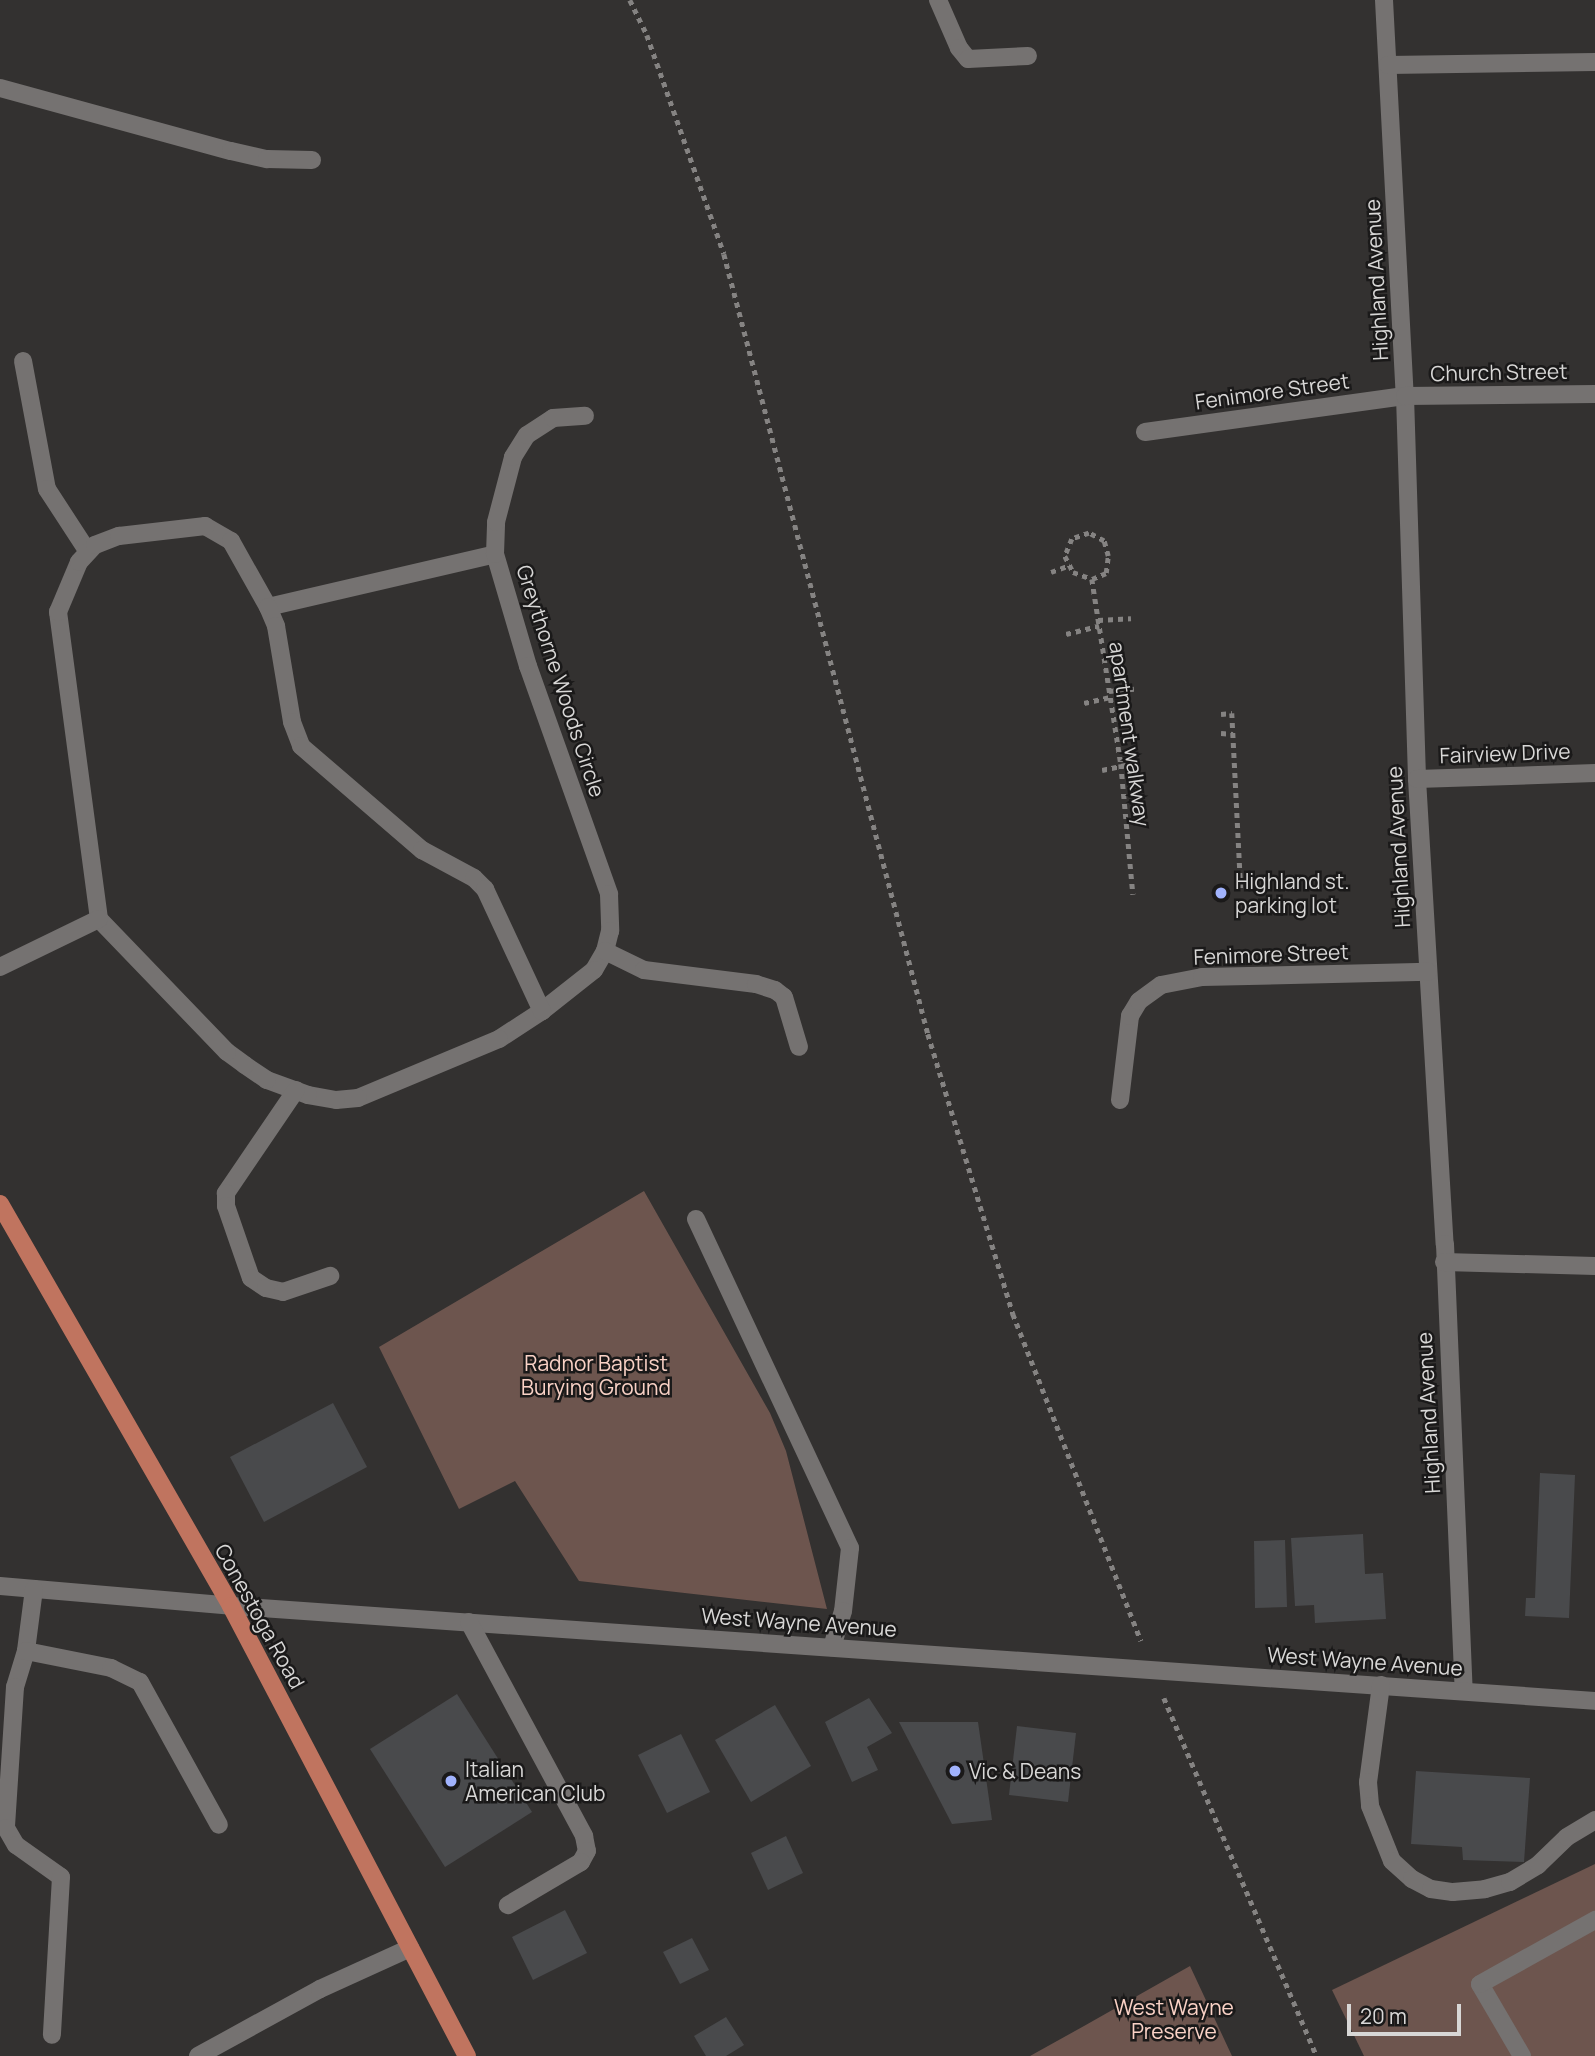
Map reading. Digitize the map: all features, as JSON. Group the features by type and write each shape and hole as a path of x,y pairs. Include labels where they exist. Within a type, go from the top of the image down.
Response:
{"main road":[{"name":"Conestoga Road","path":"0,1204 231,1606 467,2056"}],"street":[{"path":"938,0 958,48 968,59 1028,56"},
{"name":"Highland Avenue","path":"1384,0 1405,396 1417,779 1464,1690"},
{"path":"1388,65 1595,62"},
{"path":"0,88 231,151 267,159 312,160"},
{"path":"23,361 47,489 88,552"},
{"name":"Church Street","path":"1405,396 1595,394"},
{"name":"Fenimore Street","path":"1145,432 1405,396"},
{"path":"495,554 496,522 513,457 527,435 553,418 585,416"},
{"path":"542,1012 485,889 474,878 422,850 301,746 292,722 276,626 231,541 205,526 119,536 95,545 79,562 58,612 99,919 227,1052 267,1080 336,1100 358,1098 499,1039 542,1012 594,970 605,951 644,970 756,984 775,990 784,998 799,1047"},
{"name":"Greythorne Woods Circle","path":"268,607 495,554 528,666 609,894 610,931 605,951"},
{"name":"Fairview Drive","path":"1417,779 1595,773"},
{"path":"0,967 99,919"},
{"name":"Fenimore Street","path":"1120,1100 1130,1016 1139,1001 1161,985 1202,977 1428,972"},
{"path":"296,1090 226,1193 226,1206 251,1278 266,1288 283,1292 330,1276"},
{"path":"696,1219 850,1548 843,1611 832,1647"},
{"path":"1444,1262 1595,1266"},
{"name":"West Wayne Avenue","path":"0,1586 231,1606 1595,1701"},
{"path":"34,1589 26,1651 15,1688 6,1828 16,1845 61,1877 52,2035"},
{"path":"469,1622 584,1836 587,1851 581,1862 508,1905"},
{"path":"26,1651 111,1668 140,1682 219,1825"},
{"path":"1381,1685 1368,1782 1370,1806 1392,1861 1412,1879 1431,1889 1453,1892 1485,1889 1510,1882 1538,1865 1567,1837 1595,1820"},
{"path":"1522,2056 1480,1984 1595,1920"},
{"path":"198,2056 320,1989 410,1948"}],"path":[{"path":"630,0 647,35 724,254 928,1034 1013,1314 1136,1629"},
{"path":"1089,533 1104,541 1108,556 1106,573 1092,579 1073,572 1065,556 1072,539 1089,533"},
{"path":"1051,572 1070,565"},
{"name":"apartment walkway","path":"1092,579 1121,764 1133,894"},
{"path":"1066,634 1099,623 1131,618"},
{"path":"1084,703 1134,689"},
{"path":"1221,714 1232,713 1241,888"},
{"path":"1221,733 1233,734"},
{"path":"1102,770 1139,762"},
{"path":"1168,1706 1317,2056"}],"green space":[{"name":"Radnor Baptist Burying Ground","path":"644,1191 770,1413 786,1451 827,1609 579,1581 515,1481 459,1509 379,1347"},
{"path":"1595,1864 1595,2056 1364,2056 1332,1990"},
{"name":"West Wayne Preserve","path":"1190,1966 1232,2056 1030,2056 1084,2026"}],"building":[{"path":"333,1403 367,1467 264,1522 230,1457"},
{"path":"1540,1473 1575,1475 1569,1618 1525,1616 1526,1598 1535,1598"},
{"path":"1363,1534 1365,1574 1383,1573 1386,1619 1315,1623 1314,1605 1295,1606 1291,1538"},
{"path":"1285,1540 1287,1607 1255,1608 1254,1541"},
{"name":"Italian American Club","path":"457,1694 532,1812 445,1867 370,1749"},
{"path":"869,1698 892,1733 867,1747 878,1770 852,1782 825,1722"},
{"path":"775,1705 811,1766 751,1802 715,1740"},
{"name":"Vic & Deans","path":"899,1722 978,1722 992,1820 952,1824"},
{"path":"1017,1726 1076,1733 1068,1802 1009,1795"},
{"path":"681,1734 710,1792 667,1813 638,1755"},
{"path":"1416,1771 1530,1778 1524,1862 1463,1860 1462,1847 1411,1844"},
{"path":"786,1836 803,1873 768,1890 751,1853"},
{"path":"565,1910 587,1953 533,1980 512,1937"},
{"path":"692,1938 709,1970 680,1984 663,1952"},
{"path":"726,2017 744,2045 726,2056 706,2056 694,2036"}],"place":[{"name":"Highland st. parking lot","path":"1221,893"},
{"name":"Vic & Deans","path":"955,1771"},
{"name":"Italian American Club","path":"451,1781"}]}
